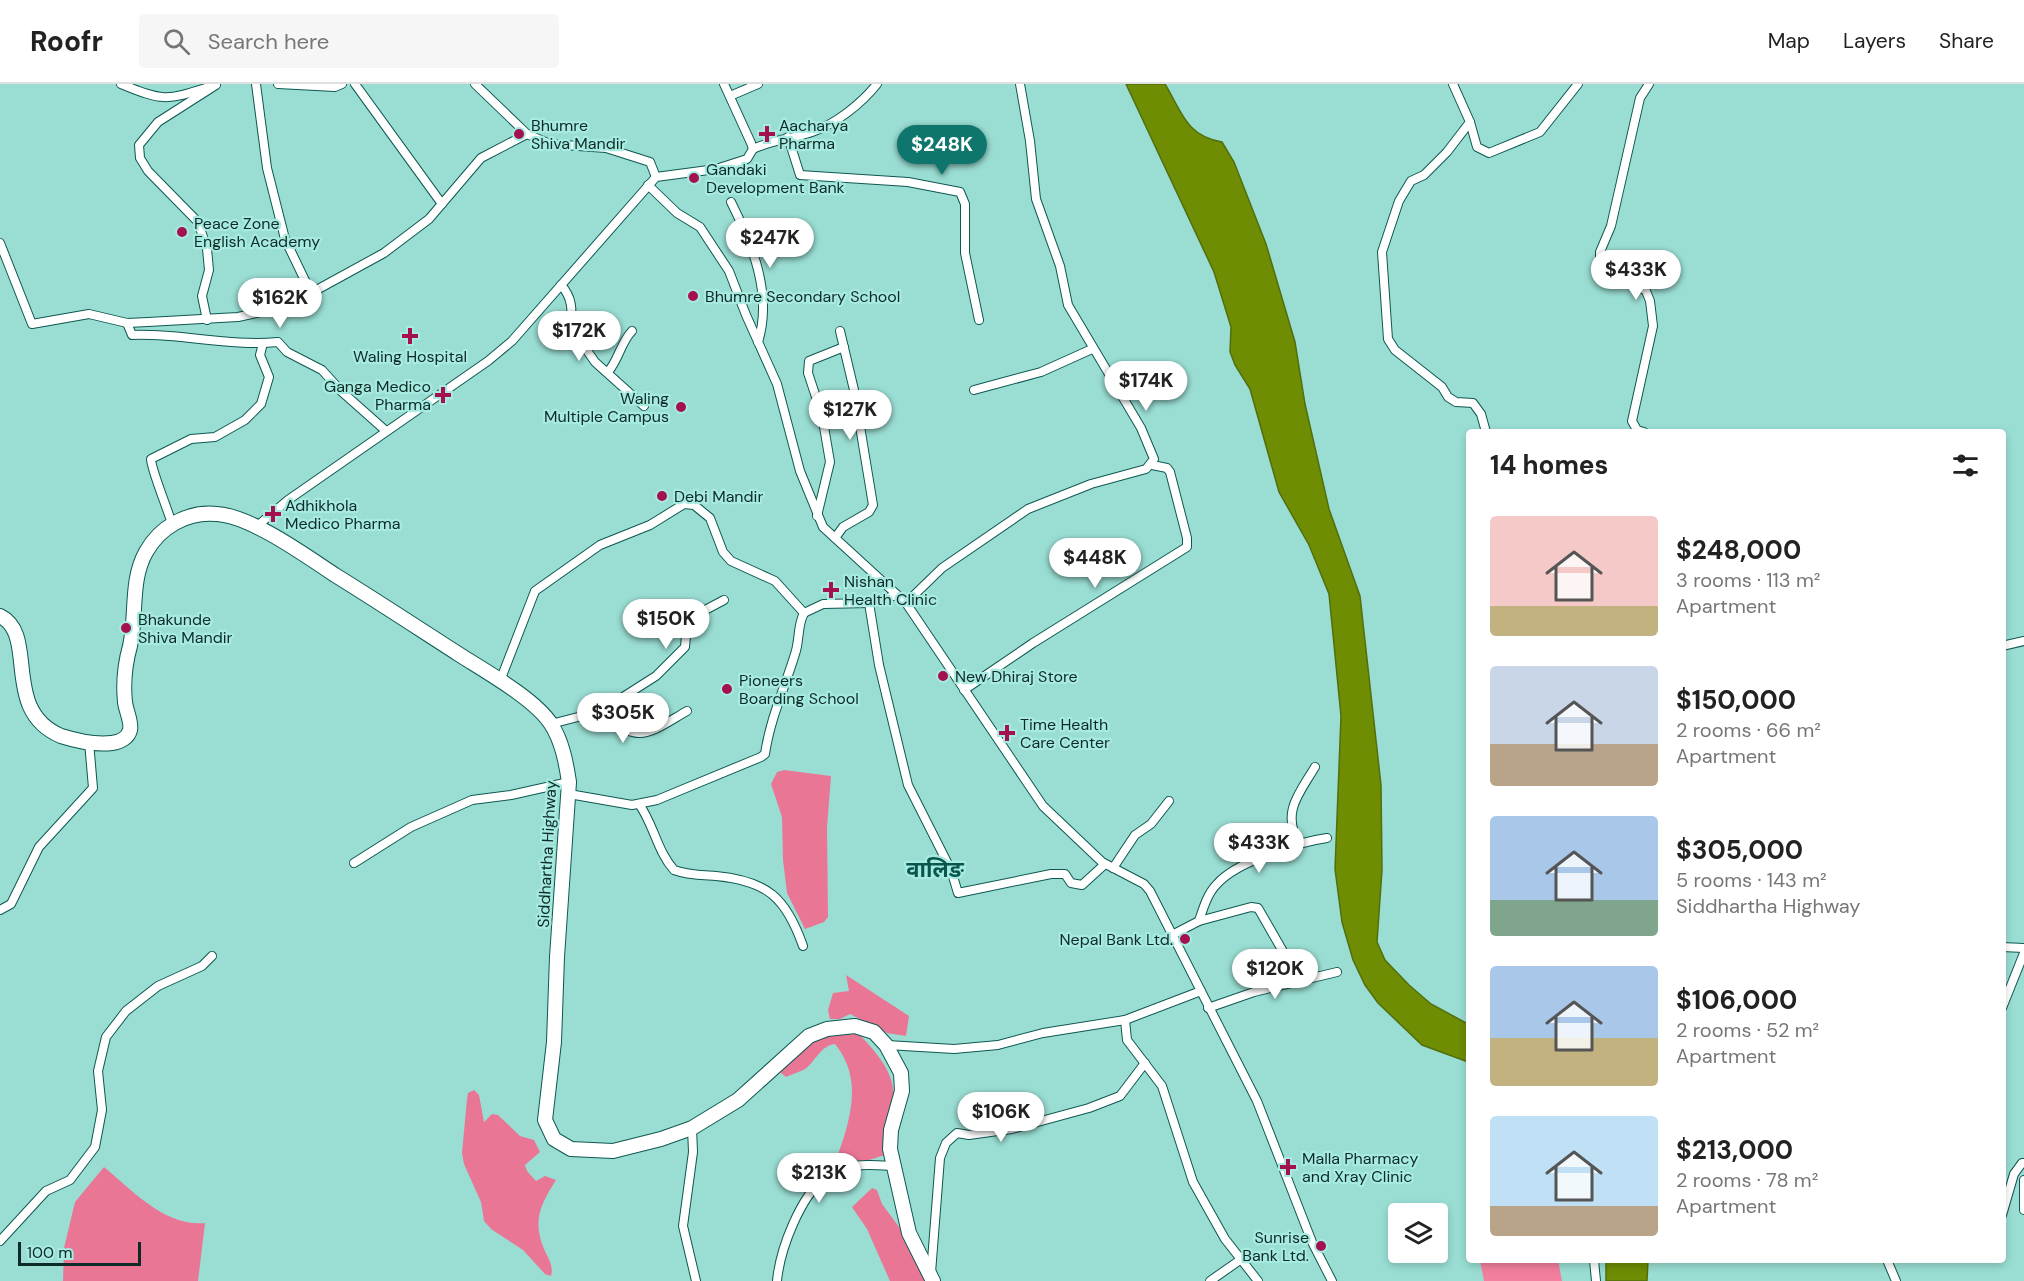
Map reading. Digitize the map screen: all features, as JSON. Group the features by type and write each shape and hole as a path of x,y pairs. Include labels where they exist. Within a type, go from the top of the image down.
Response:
{"highway":[{"name":"Siddhartha Highway","path":"0,616 13,630 20,705 31,721 42,729 89,742 116,743 126,738 131,729 125,702 124,666 135,616 136,585 145,554 161,530 172,524 195,516 220,514 284,542 500,681 540,711 551,724 565,756 569,788 557,957 554,1042 545,1120 554,1139 571,1149 613,1151 692,1128 738,1100 809,1036 827,1029 855,1026 874,1032 886,1045 901,1073 902,1091 891,1130 890,1149 909,1233 932,1279"}],"street":[{"path":"121,84 148,96 170,99 217,85"},
{"path":"256,84 266,157 283,229 311,293"},
{"path":"278,84 335,87 342,84"},
{"path":"355,84 442,204"},
{"path":"475,84 527,134 550,144 606,148 641,158 650,162 656,177"},
{"path":"724,84 753,149"},
{"path":"730,96 758,84"},
{"path":"255,528 288,500 504,348 656,177 716,169 747,159 753,149 788,137 814,132 857,105 877,84"},
{"path":"1020,84 1030,141 1036,199 1060,266 1068,305 1092,349 1141,428 1153,453 1152,465"},
{"path":"1453,84 1470,122 1477,147 1489,153 1540,132 1578,84"},
{"path":"1636,429 1632,421 1653,326 1650,301 1646,291 1624,276 1607,272 1600,264 1600,252 1611,226 1637,109 1649,84"},
{"path":"207,320 202,296 209,270 207,249 198,222 180,207 148,171 140,158 140,146 158,122 217,85"},
{"path":"1470,122 1447,152 1424,175 1411,181 1399,201 1383,243 1383,286 1388,339 1395,350 1442,387 1448,397 1456,402 1473,403 1481,414 1484,429"},
{"path":"0,243 32,324 89,314 128,322 238,317 270,310 311,293 384,253 429,219 481,158 527,134"},
{"path":"788,137 800,175 908,182 960,192 964,204 965,253 979,320"},
{"path":"648,185 677,213 700,227 729,271 779,390 786,427 817,516 835,538 906,603 1043,806 1109,866 1148,887 1257,1101 1312,1242 1332,1281"},
{"path":"731,202 754,251 764,308 758,342"},
{"path":"561,285 570,299 572,314 570,326 596,363 644,406"},
{"path":"128,322 132,335 278,342 287,352 322,370 341,391 386,431"},
{"path":"608,372 618,360 626,336 632,330"},
{"path":"835,538 843,527 869,512 873,505 840,332"},
{"path":"172,524 157,477 151,466 151,459 191,439 215,437 251,414 261,404 269,377 260,355 263,343"},
{"path":"817,516 830,462 822,415 810,382 808,366 812,358 844,347"},
{"path":"974,390 1041,372 1092,349"},
{"path":"906,603 942,568 1028,509 1091,484 1152,465 1167,468 1170,472 1187,538 1187,547 1041,638 964,690"},
{"path":"500,681 535,591 600,545 650,525 684,504 701,509 710,518 723,552 731,561 775,581 804,613"},
{"path":"354,863 411,827 472,800 569,788 639,804 657,800 765,754 773,717 796,652 799,624 804,613 823,604 869,603 897,595"},
{"path":"551,724 601,711 656,676 686,647 687,624 693,617 724,600"},
{"path":"869,603 879,665 908,785 951,870 958,893 1051,874 1065,874 1071,883 1082,885 1109,866 1135,835 1152,824 1169,801"},
{"path":"2006,645 2024,641"},
{"path":"601,711 624,731 645,733 687,711"},
{"path":"0,910 10,904 39,847 93,788 89,742"},
{"path":"1298,842 1292,830 1290,813 1315,767"},
{"path":"639,804 652,825 662,854 674,870 738,878 759,885 790,913 803,946"},
{"path":"1198,921 1217,883 1242,867 1298,842 1327,838"},
{"path":"1172,935 1198,921 1251,907 1258,908 1285,955 1308,978"},
{"path":"2006,947 2024,948"},
{"path":"2006,998 2024,953"},
{"path":"0,1241 46,1191 70,1180 95,1147 102,1110 98,1071 106,1037 126,1011 158,986 202,966 212,956"},
{"path":"1208,1008 1254,992 1337,972"},
{"path":"886,1045 954,1049 976,1047 1125,1020 1200,991"},
{"path":"1125,1020 1127,1040 1162,1086 1193,1182 1240,1260 1258,1281"},
{"path":"932,1279 940,1158 950,1137 957,1133 969,1135 1012,1128 1089,1108 1120,1095 1145,1064"},
{"path":"692,1128 693,1152 683,1226 696,1281"},
{"path":"2006,1201 2014,1174 2024,1163"},
{"path":"777,1281 778,1261 793,1226 806,1200 826,1175 859,1165 894,1166"},
{"path":"2024,1180 2024,1210"},
{"path":"1210,1281 1240,1260"},
{"path":"1594,1263 1596,1281"},
{"path":"1888,1263 1896,1281"}],"shaded area":[{"path":"1126,84 1165,84 1186,121 1200,134 1222,142 1234,162 1266,244 1295,342 1305,404 1329,509 1360,596 1381,785 1382,870 1377,942 1385,960 1409,985 1431,1004 1466,1023 1466,1061 1422,1045 1378,1003 1365,985 1353,960 1342,922 1335,869 1341,716 1329,594 1309,545 1279,492 1250,389 1230,352 1231,327 1214,272"},
{"path":"784,770 831,776 827,828 828,917 824,922 805,929 787,893 783,860 782,817 771,784 777,772"},
{"path":"846,975 909,1016 906,1036 887,1033 850,1014 840,1019 830,1019 828,1010 833,993 849,991"},
{"path":"824,1033 859,1034 874,1050 890,1077 894,1103 885,1155 866,1161 836,1160 846,1131 852,1101 852,1086 844,1057 835,1044 818,1054 809,1066 801,1071 786,1077 776,1069"},
{"path":"474,1090 479,1095 484,1122 492,1114 498,1115 520,1136 534,1140 540,1152 525,1165 536,1181 545,1176 556,1180 542,1205 539,1221 540,1239 551,1265 551,1276 545,1274 523,1250 491,1229 484,1221 481,1202 464,1164 462,1153 468,1093"},
{"path":"104,1167 138,1196 163,1213 190,1223 205,1223 198,1281 63,1281 64,1248 75,1202"},
{"path":"872,1188 877,1190 882,1204 902,1231 925,1281 890,1281 867,1229 852,1207"},
{"path":"1481,1263 1559,1263 1562,1281 1484,1281"},
{"path":"1606,1263 1648,1263 1647,1281 1606,1281"}],"place":[{"name":"Bhumre Shiva Mandir","path":"519,134"},
{"name":"Aacharya Pharma","path":"767,134"},
{"name":"Gandaki Development Bank","path":"694,178"},
{"name":"Peace Zone English Academy","path":"182,232"},
{"name":"Bhumre Secondary School","path":"693,296"},
{"name":"Waling Hospital","path":"410,336"},
{"name":"Ganga Medico Pharma","path":"443,395"},
{"name":"Waling Multiple Campus","path":"681,407"},
{"name":"Debi Mandir","path":"662,496"},
{"name":"Adhikhola Medico Pharma","path":"273,514"},
{"name":"Nishan Health Clinic","path":"831,590"},
{"name":"Bhakunde Shiva Mandir","path":"126,628"},
{"name":"New Dhiraj Store","path":"943,676"},
{"name":"Pioneers Boarding School","path":"727,689"},
{"name":"Time Health Care Center","path":"1007,733"},
{"name":"Nepal Bank Ltd.","path":"1185,939"},
{"name":"Malla Pharmacy and Xray Clinic","path":"1288,1167"},
{"name":"Sunrise Bank Ltd.","path":"1321,1246"}],"district":[{"name":"वालिङ","path":"935,869"}]}
